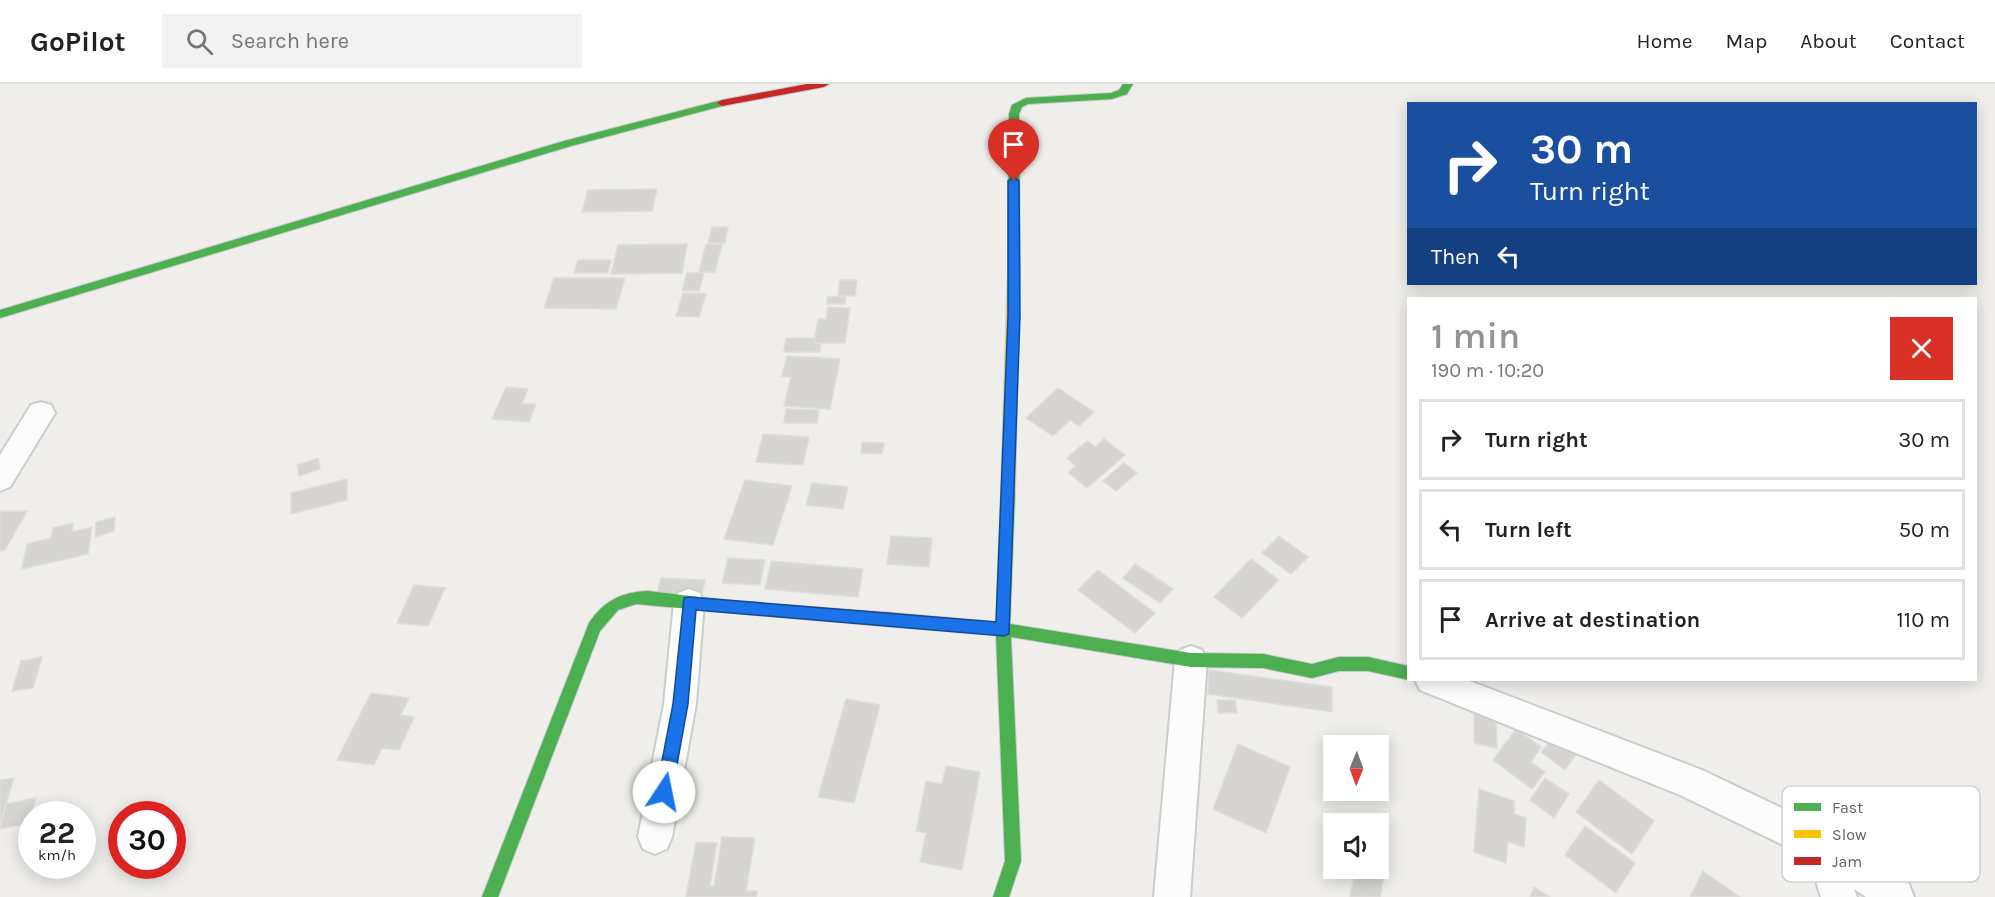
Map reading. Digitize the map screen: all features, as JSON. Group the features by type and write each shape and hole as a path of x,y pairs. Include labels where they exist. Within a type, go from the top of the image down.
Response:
{"street":[{"path":"0,314 568,143 752,96 824,84"},
{"path":"1001,897 1013,861 1004,629 1014,316 1014,114 1017,105 1026,101 1112,96 1123,92 1128,84"},
{"path":"0,479 41,413"},
{"path":"490,897 594,628 609,607 627,600 651,597 689,603 1004,629 1191,660 1263,661 1312,671 1339,664 1368,664 1407,673"},
{"path":"655,837 680,704 689,603"},
{"path":"1172,897 1191,660"},
{"path":"1433,681 1540,725 1690,782 1782,826"},
{"path":"1834,882 1839,897"},
{"path":"1875,882 1896,897"}],"building":[{"path":"657,189 652,211 582,212 588,190"},
{"path":"712,227 728,227 725,243 708,243"},
{"path":"687,244 682,273 611,274 618,245"},
{"path":"706,244 722,244 715,272 699,272"},
{"path":"578,260 611,260 608,273 574,273"},
{"path":"687,273 704,273 699,291 682,290"},
{"path":"554,278 625,278 616,309 544,308"},
{"path":"840,280 857,280 855,296 838,295"},
{"path":"683,293 706,294 699,317 676,316"},
{"path":"846,296 845,304 827,304 827,297"},
{"path":"828,307 850,308 845,343 814,343 818,319 826,319"},
{"path":"786,338 814,338 814,343 821,344 820,352 784,352"},
{"path":"787,356 840,359 830,409 784,406 791,377 782,376"},
{"path":"506,387 528,389 522,404 536,404 529,422 492,419"},
{"path":"1058,388 1094,412 1079,426 1070,420 1053,436 1026,418"},
{"path":"786,409 819,410 817,423 784,423"},
{"path":"763,434 809,437 803,465 756,462"},
{"path":"1104,439 1125,455 1087,488 1068,472 1076,466 1067,458 1087,441 1095,447"},
{"path":"862,442 884,443 882,454 861,453"},
{"path":"318,458 320,469 299,476 297,465"},
{"path":"1124,463 1137,473 1116,491 1103,481"},
{"path":"347,479 347,500 291,514 291,493"},
{"path":"745,480 792,486 773,545 724,539"},
{"path":"812,483 848,487 843,509 806,505"},
{"path":"0,511 27,511 5,550 0,551"},
{"path":"115,517 114,531 95,537 96,522"},
{"path":"73,523 72,532 92,527 88,554 22,569 27,544 51,538 53,528"},
{"path":"891,536 932,538 929,567 887,564"},
{"path":"1279,536 1308,557 1291,574 1262,553"},
{"path":"728,558 765,560 760,585 722,583"},
{"path":"1251,559 1279,580 1242,618 1214,597"},
{"path":"771,561 863,569 858,597 765,589"},
{"path":"1135,564 1173,589 1160,603 1123,578"},
{"path":"1098,570 1155,613 1135,633 1078,590"},
{"path":"661,578 705,580 702,594 657,593"},
{"path":"414,585 445,588 428,626 397,623"},
{"path":"42,657 33,688 12,691 21,661"},
{"path":"1209,670 1332,687 1332,712 1208,694"},
{"path":"371,693 409,698 401,715 414,717 399,750 382,748 374,765 337,760"},
{"path":"846,699 880,705 854,803 818,797"},
{"path":"1217,700 1235,700 1237,713 1218,713"},
{"path":"1474,713 1496,718 1497,748 1474,743"},
{"path":"1516,729 1541,747 1531,762 1545,772 1532,789 1493,760"},
{"path":"1555,735 1578,752 1565,770 1541,752"},
{"path":"1238,744 1290,767 1266,833 1213,809"},
{"path":"946,766 980,772 962,870 920,862 926,833 916,831 926,781 942,784"},
{"path":"14,778 0,823 0,780"},
{"path":"1545,778 1569,794 1554,818 1530,800"},
{"path":"1599,780 1654,821 1632,854 1576,812"},
{"path":"1479,789 1514,801 1514,814 1526,818 1524,847 1508,842 1506,863 1474,852"},
{"path":"18,802 18,825 0,829 6,804"},
{"path":"1585,826 1635,863 1616,893 1565,855"},
{"path":"722,837 755,838 746,891 757,891 756,897 686,897 696,842 717,843 710,886 714,886"},
{"path":"1703,871 1740,897 1690,897"},
{"path":"1354,879 1384,879 1380,897 1350,897"},
{"path":"1534,887 1550,897 1530,897"}],"traffic: fast":[{"path":"1014,269 1014,114 1017,105 1026,101 1112,96 1123,92 1128,84"},
{"path":"0,314 568,143 722,103"},
{"path":"1001,897 1013,861 1003,629 1008,491"},
{"path":"490,897 594,628 603,615 624,600 636,598 732,607"},
{"path":"895,620 1003,629 1191,660 1263,661 1312,671 1339,664 1368,664 1407,673"}],"traffic: slow":[{"path":"1008,491 1014,269"}],"traffic: jam":[{"path":"722,103 824,84"},
{"path":"732,607 895,620"}],"route":[{"path":"664,792 680,704 689,603 1004,629 1014,316 1014,181"}]}
